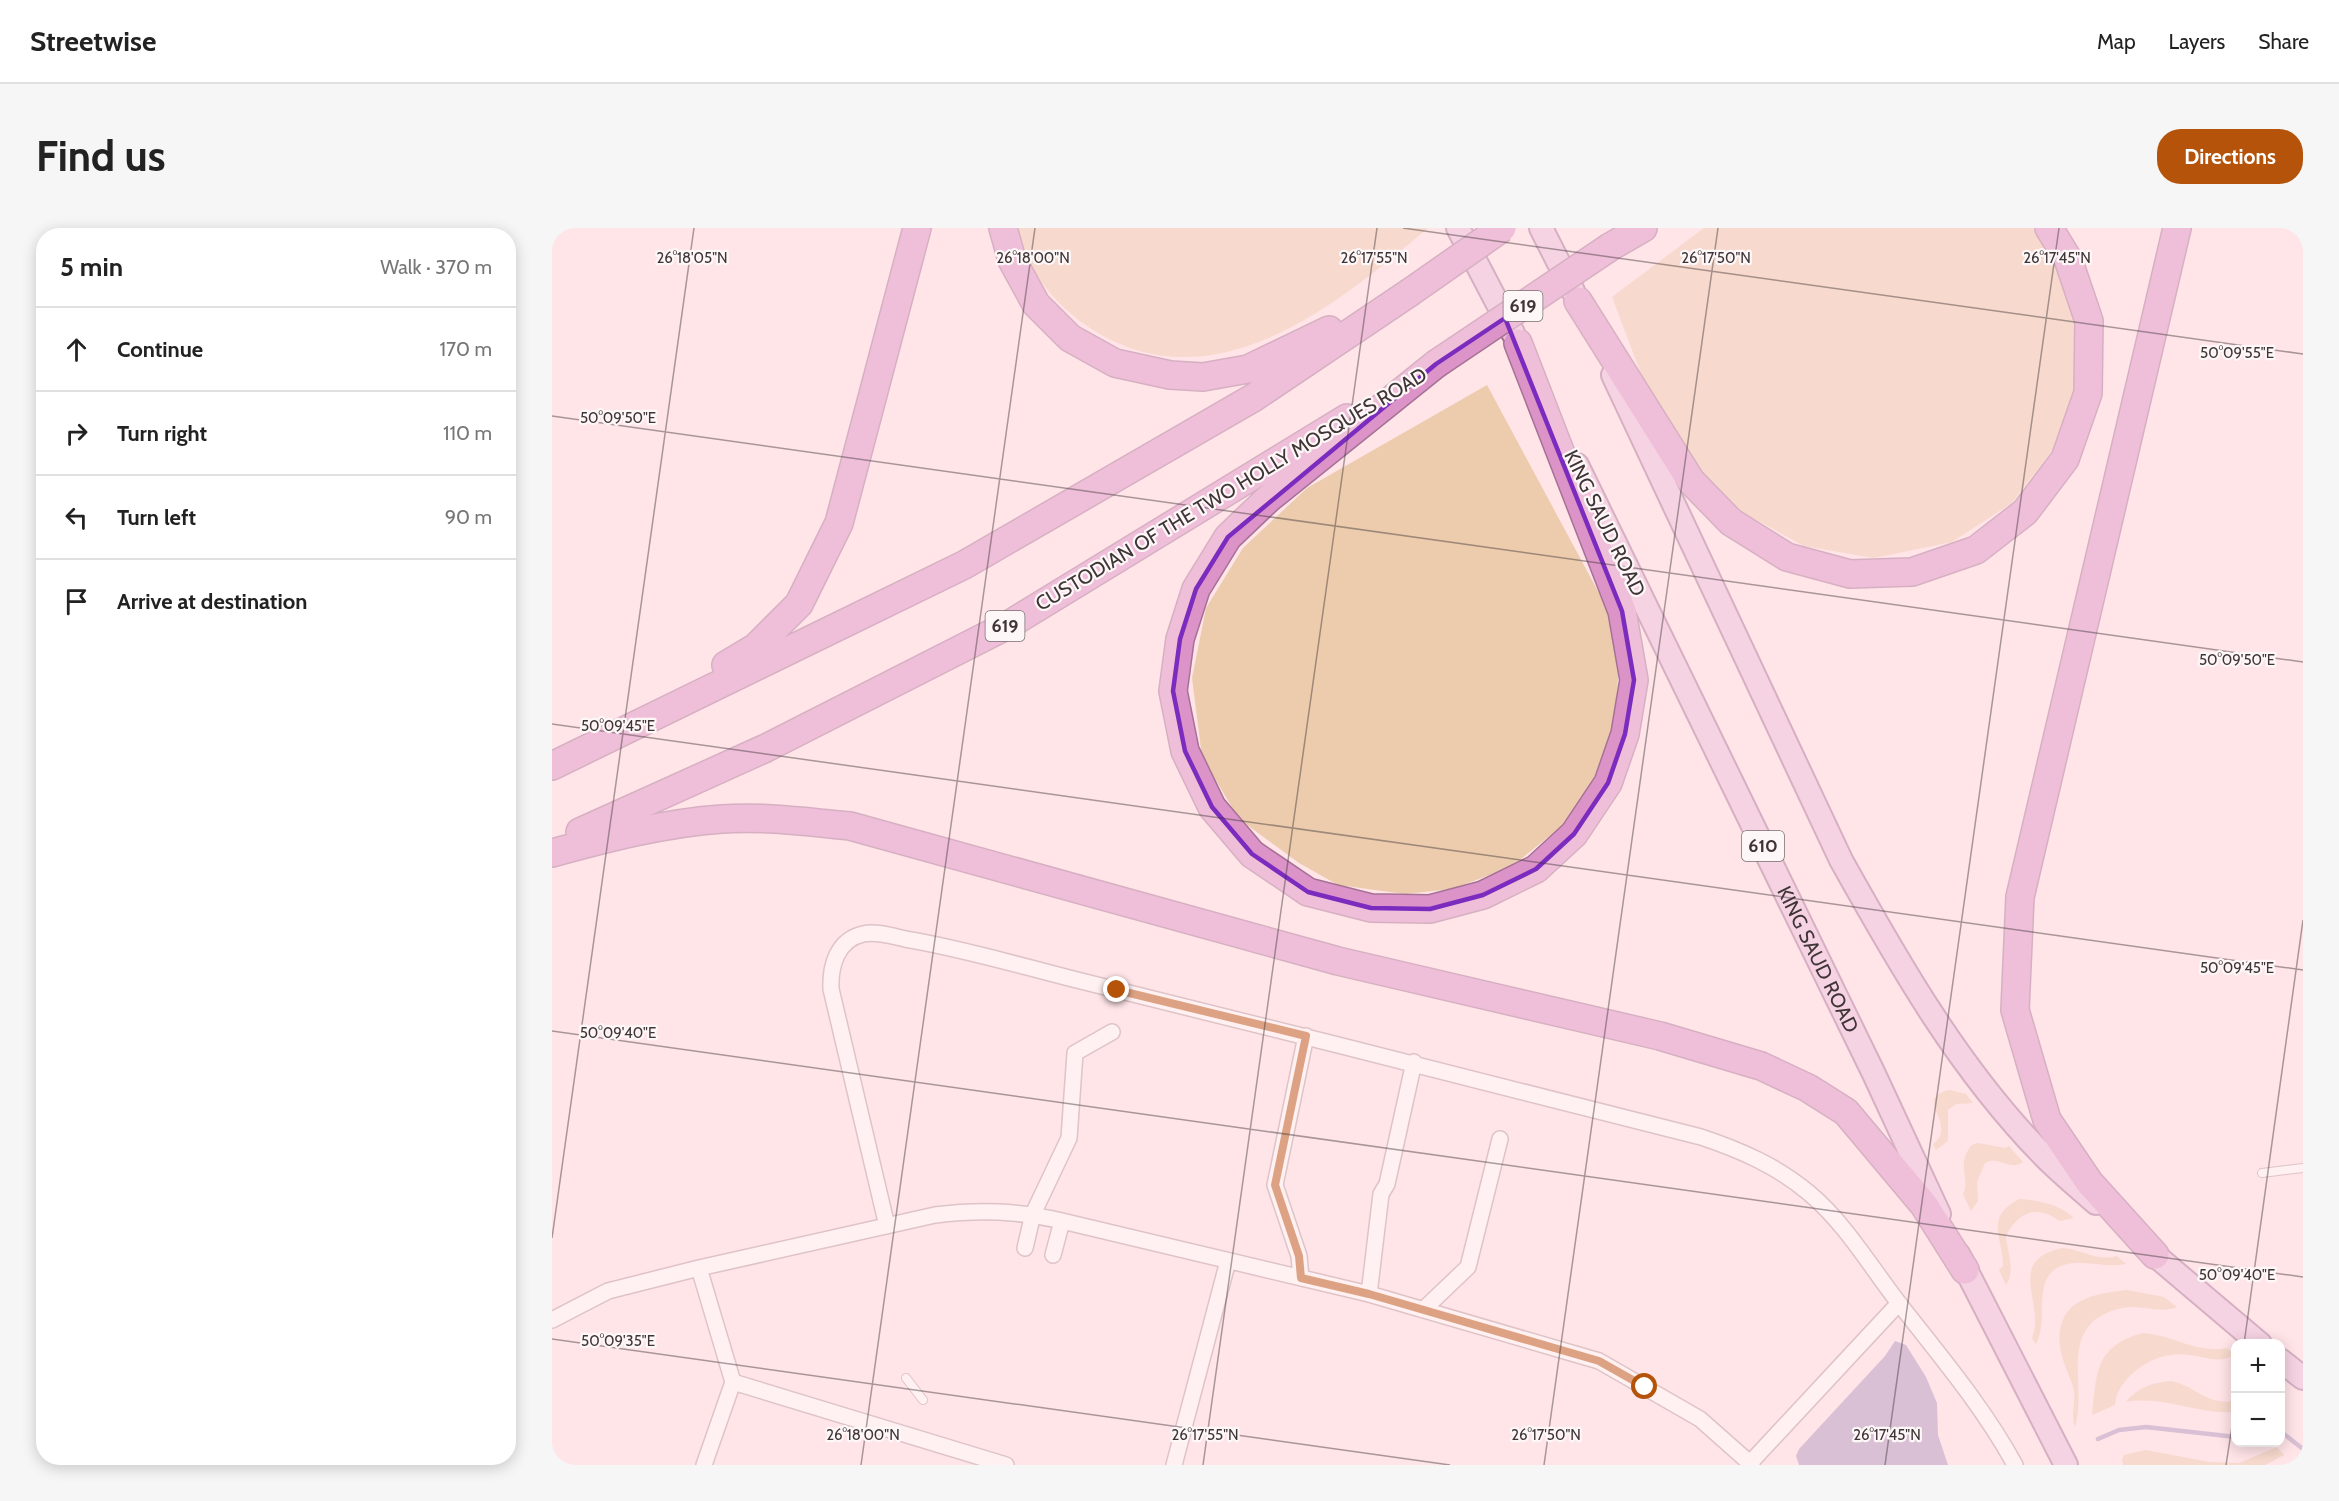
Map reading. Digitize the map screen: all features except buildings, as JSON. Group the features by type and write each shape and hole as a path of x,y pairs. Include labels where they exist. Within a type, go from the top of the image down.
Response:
{"highway":[{"path":"615,736 756,646 799,604 839,523 916,228"},
{"path":"1003,228 1012,260 1036,304 1070,338 1115,363 1170,375 1203,376 1248,369 1409,293"},
{"path":"552,766 964,565 1253,398 1502,228"},
{"name":"CUSTODIAN OF THE TWO HOLLY MOSQUES ROAD","path":"552,845 766,748 1010,624 1436,364 1610,247 1633,228"},
{"path":"1610,247 1644,228"},
{"path":"1578,301 1691,481 1731,522 1787,557 1808,563 1850,574 1912,572 1976,550 2025,512 2065,459 2088,393 2089,321 2068,259 2049,228"},
{"path":"2155,1255 2090,1182 2047,1120 2015,1010 2020,897 2177,228"},
{"path":"1436,364 1268,499 1228,537 1196,589 1180,639 1173,691 1189,761 1212,807 1252,854 1308,892 1371,908 1430,909 1483,895 1536,869 1574,834 1608,783 1625,734 1634,680 1622,611 1518,343"},
{"path":"552,854 620,835 722,819 779,820 850,826 1338,961 1660,1036 1761,1066 1808,1088 1846,1112 1924,1205 1965,1270"}],"main road":[{"name":"KING SAUD ROAD","path":"1458,228 1518,343 1874,1074 1965,1270 2066,1465"},
{"path":"1541,228 1578,301 1841,860 1886,939 1953,1045 1994,1099 2045,1158 2254,1339"},
{"path":"2285,1364 2303,1378"}],"street":[{"path":"887,1226 831,989 830,973 833,960 846,943 854,937 873,933 918,941 1414,1062 1701,1137 1741,1151 1782,1173 1810,1194 1837,1222 1975,1400 2015,1465"},
{"path":"1025,1248 1033,1214 1069,1138 1075,1053 1112,1032"},
{"path":"1301,1278 1299,1256 1275,1185 1306,1036"},
{"path":"1369,1294 1381,1194 1387,1184 1414,1062"},
{"path":"1423,1310 1468,1267 1500,1139"},
{"path":"552,1320 608,1291 699,1268 935,1215 963,1211 1012,1211 1033,1214 1369,1294 1599,1361 1700,1419 1751,1464 1899,1303"},
{"path":"1053,1255 1062,1221"},
{"path":"1174,1465 1228,1261"},
{"path":"699,1268 732,1382 704,1465"},
{"path":"732,1382 1006,1465"}],"lane":[{"path":"2262,1173 2303,1168"},
{"path":"906,1378 923,1400"}],"highlighted area":[{"path":"1505,318 1622,611 1634,680 1625,734 1608,783 1574,834 1536,869 1483,895 1430,909 1371,908 1308,892 1252,854 1212,807 1185,751 1173,691 1180,639 1196,589 1228,537 1436,364"}],"shaded area":[{"path":"1016,228 1428,228 1353,288 1313,315 1270,337 1226,352 1182,357 1136,350 1090,328 1077,319 1054,297 1035,272"},
{"path":"1704,228 2033,228 2057,263 2074,310 2077,376 2058,443 2012,503 1952,542 1874,558 1804,546 1742,512 1695,464 1643,379 1612,297"},
{"path":"1487,385 1607,608 1619,655 1616,718 1594,778 1568,821 1511,867 1452,889 1405,894 1338,885 1299,863 1239,819 1202,757 1192,678 1206,608 1243,548 1307,488"},
{"path":"1949,1090 1966,1094 1973,1103 1956,1104 1948,1110 1948,1141 1936,1150 1933,1144 1940,1136 1941,1128 1935,1099 1939,1094"},
{"path":"1978,1143 2005,1148 2009,1146 2023,1162 2018,1165 1995,1161 1985,1163 1977,1182 1978,1201 1971,1211 1963,1194 1964,1165 1967,1152 1972,1145"},
{"path":"2019,1199 2048,1204 2062,1209 2074,1218 2060,1221 2044,1213 2036,1212 2022,1216 2016,1221 2006,1236 2011,1267 2006,1285 1999,1270 2003,1266 1999,1221 2008,1206"},
{"path":"2062,1248 2096,1256 2117,1256 2126,1264 2074,1263 2059,1267 2050,1274 2045,1284 2042,1321 2036,1344 2032,1338 2035,1325 2030,1285 2031,1273 2035,1263 2045,1254"},
{"path":"2127,1290 2164,1297 2177,1307 2163,1310 2122,1308 2101,1316 2088,1327 2081,1341 2078,1357 2078,1410 2075,1427 2074,1392 2060,1347 2063,1319 2069,1310 2088,1298"},
{"path":"2143,1333 2154,1334 2205,1348 2227,1348 2231,1352 2231,1357 2213,1359 2174,1355 2152,1360 2126,1380 2118,1392 2115,1405 2092,1415 2095,1386 2101,1363 2115,1345"},
{"path":"1895,1341 1906,1345 1926,1377 1937,1403 1938,1435 1948,1465 1799,1465 1796,1456 1799,1449 1885,1356"},
{"path":"2171,1381 2217,1401 2231,1401 2231,1412 2208,1411 2154,1401 2126,1402 2135,1393 2158,1383"},
{"path":"2277,1447 2284,1455 2265,1465 2123,1465 2122,1460 2124,1455 2146,1450 2209,1462 2239,1463"}],"waterway":[{"path":"2098,1439 2119,1430 2146,1427 2231,1436"},
{"path":"2285,1435 2303,1449"}],"route":[{"path":"1117,990 1306,1036 1275,1185 1299,1256 1301,1278 1369,1294 1599,1361 1645,1387"}]}
